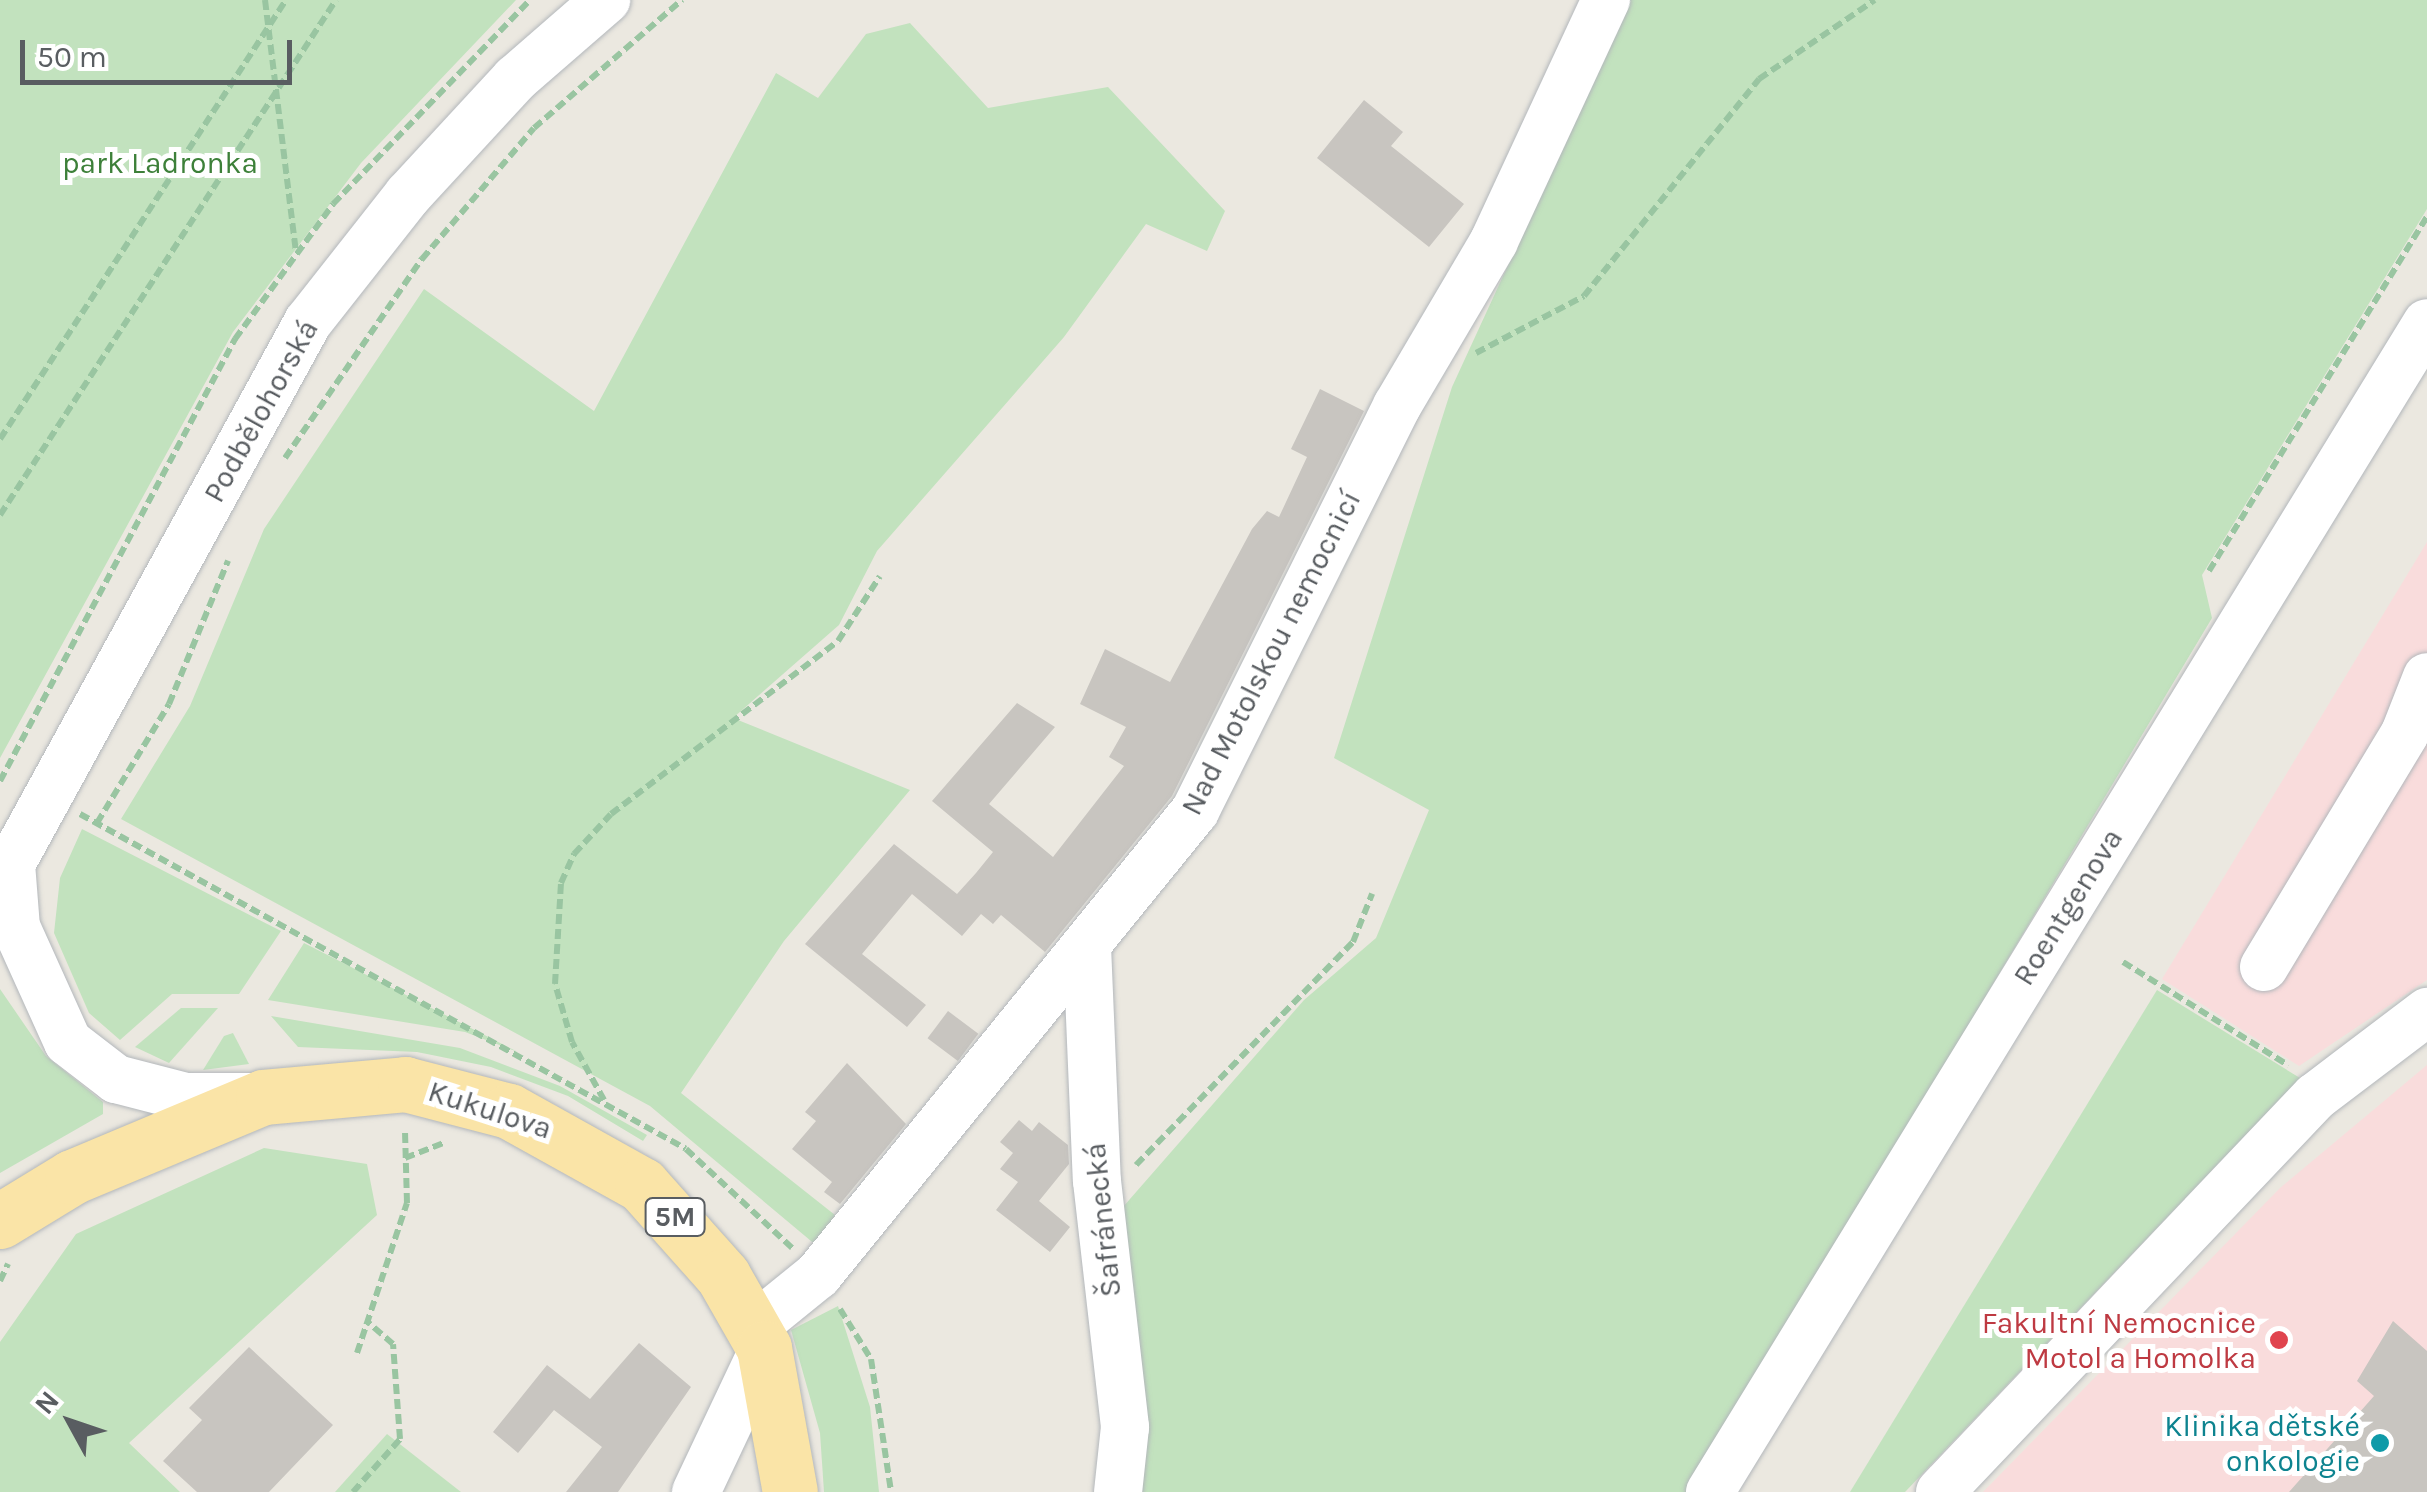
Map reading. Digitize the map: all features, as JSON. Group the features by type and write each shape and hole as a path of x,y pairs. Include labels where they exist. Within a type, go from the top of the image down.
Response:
{"main road":[{"name":"Kukulova","path":"0,1221 72,1177 264,1097 405,1084 510,1110 614,1165 682,1223 759,1337 790,1492"}],"street":[{"name":"Podbělohorská","path":"6,874 308,322 435,166 606,0"},
{"name":"Nad Motolskou nemocnicí","path":"696,1492 759,1337 826,1287 1195,811 1421,364 1494,241 1606,0"},
{"name":"Roentgenova","path":"1710,1492 2050,973 2384,430 2427,323"},
{"path":"2264,966 2405,732 2427,676"},
{"path":"6,874 16,928 68,1042 116,1079 186,1096 264,1097"},
{"name":"Šafránecká","path":"1087,946 1097,1181 1125,1427 1118,1492"},
{"path":"1940,1492 2316,1097 2427,1012"}],"path":[{"path":"265,0 296,254"},
{"path":"0,439 286,0"},
{"path":"0,515 336,0"},
{"path":"281,465 459,215 534,128 682,0"},
{"path":"1421,364 1489,350 1584,296 1759,79 1874,0"},
{"path":"2208,571 2427,216"},
{"path":"98,823 169,704 234,546"},
{"path":"605,1101 572,1042 554,984 561,883 574,854 611,814 838,640 880,576"},
{"path":"76,812 605,1101 686,1150 826,1287 871,1359 891,1492"},
{"path":"1097,1181 1140,1164 1180,1125 1353,942 1372,894"},
{"path":"2122,962 2298,1071"},
{"path":"356,1353 406,1203 405,1084"},
{"path":"353,1492 400,1440 394,1344 366,1321"}],"shaded area":[{"path":"2427,542 2427,980 2299,1066 2162,979"},
{"name":"Fakultní Nemocnice Motol a Homolka","path":"2427,1065 2427,1492 1983,1492 2280,1188"}],"green space":[{"name":"park Ladronka","path":"0,0 516,0 361,163 233,332 0,758"},
{"path":"1630,0 2427,0 2427,209 2202,575 2212,618 1689,1492 1130,1492 1109,1223 1304,1000 1376,938 1429,810 1334,758 1452,387"},
{"path":"910,23 988,108 1108,87 1225,211 1207,251 1146,224 1064,337 877,551 839,625 733,718 910,790 784,941 681,1093 835,1215 817,1246 650,1106 121,819 190,706 264,529 424,289 594,411 776,73 818,98 866,34"},
{"path":"82,829 281,931 239,994 172,994 120,1040 89,1013 54,933 60,878"},
{"path":"304,943 518,1052 465,1032 268,1000"},
{"path":"0,989 46,1056 103,1102 103,1114 0,1173"},
{"path":"2157,990 2300,1078 1905,1492 1850,1492"},
{"path":"181,1008 218,1008 169,1063 135,1047"},
{"path":"271,1016 460,1048 560,1086 647,1135 643,1141 568,1096 491,1067 417,1052 298,1047"},
{"path":"233,1033 249,1064 203,1070 224,1036"},
{"path":"264,1148 367,1164 377,1215 129,1443 180,1492 0,1492 0,1342 76,1234"},
{"path":"838,1306 870,1407 879,1492 824,1492 820,1433 791,1330"},
{"path":"387,1434 461,1492 335,1492"}],"building":[{"path":"1364,100 1403,132 1391,146 1464,204 1429,247 1317,158"},
{"path":"1320,389 1364,411 1172,796 1045,952 1001,915 993,924 981,914 962,936 912,894 862,954 926,1005 907,1027 805,944 894,844 957,894 976,873 993,852 932,801 1017,703 1055,727 989,804 1053,857 1124,766 1109,757 1126,727 1080,704 1105,649 1170,682 1252,529 1267,511 1279,517 1307,457 1291,449"},
{"path":"948,1011 978,1034 958,1061 928,1038"},
{"path":"847,1063 906,1124 840,1204 824,1192 832,1182 792,1149 816,1121 805,1112"},
{"path":"1019,1120 1032,1131 1039,1122 1068,1145 1069,1164 1039,1201 1070,1227 1050,1252 996,1210 1018,1182 1000,1169 1013,1153 1000,1142"},
{"name":"Klinika dětské onkologie","path":"2393,1321 2427,1351 2427,1492 2289,1492 2374,1396 2357,1381"},
{"path":"639,1343 691,1387 618,1492 566,1492 602,1447 554,1410 518,1453 493,1432 547,1365 590,1399"},
{"path":"249,1347 333,1425 269,1492 197,1492 163,1461 202,1420 189,1408"}],"place":[{"name":"Fakultní Nemocnice Motol a Homolka","path":"2279,1340"},
{"name":"Klinika dětské onkologie","path":"2380,1443"}]}
